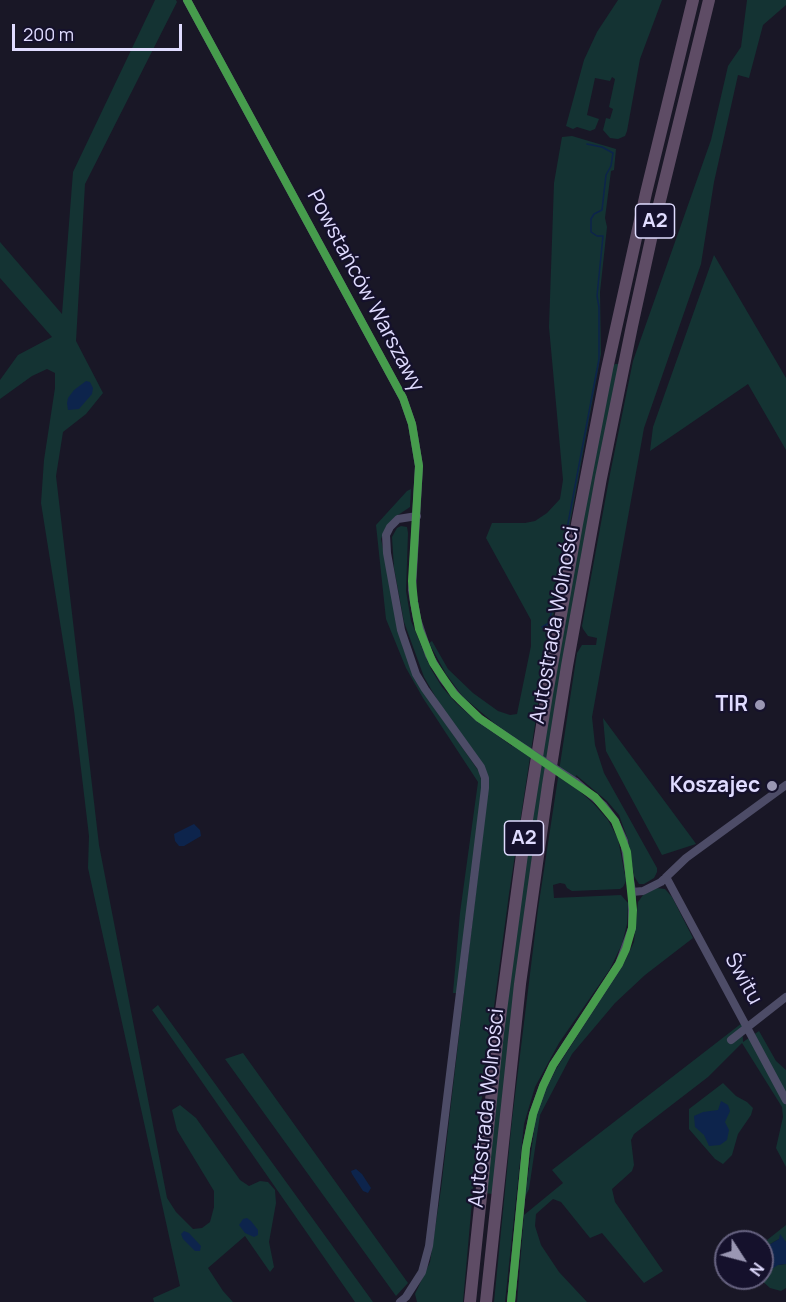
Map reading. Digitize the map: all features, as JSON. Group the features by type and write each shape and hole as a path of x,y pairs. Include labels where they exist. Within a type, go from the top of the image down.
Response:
{"highway":[{"name":"Autostrada Wolności","path":"470,1302 499,1023 550,674 610,357 693,0"},
{"name":"Autostrada Wolności","path":"486,1302 520,984 567,666 601,478 632,326 709,0"}],"street":[{"name":"Powstańców Warszawy","path":"187,0 398,386 412,424 417,449 419,480 412,590 417,619 425,645 438,671 460,700 479,718 576,782 603,805 620,831 627,852 632,892 632,928 623,956 553,1065 540,1091 533,1113 525,1148 511,1302"},
{"path":"400,1302 415,1285 427,1256 485,788 485,778 481,767 424,689 416,674 401,630 386,536 390,527 398,519 417,516"},
{"path":"632,892 643,891 666,877 686,858 786,785"},
{"name":"Świtu","path":"666,877 786,1100"},
{"path":"731,1040 786,997"}],"green space":[{"path":"155,0 176,0 177,2 85,184 76,341 103,393 86,414 63,432 56,476 99,845 167,1198 176,1212 193,1229 202,1228 210,1222 214,1207 214,1191 177,1130 172,1110 180,1105 196,1118 240,1180 249,1186 260,1181 268,1182 275,1190 276,1203 269,1242 274,1267 270,1272 245,1236 208,1268 233,1302 154,1302 153,1298 180,1286 88,868 89,836 74,710 41,503 55,373 47,369 32,376 0,399 0,380 18,355 52,337 0,278 0,242 62,314 73,172"},
{"path":"618,0 662,0 640,59 627,131 625,136 618,139 610,138 603,130 606,118 610,119 613,109 609,107 615,79 612,77 610,81 595,78 587,115 599,119 595,129 590,131 566,126 584,60 597,32"},
{"path":"747,0 786,0 786,5 763,25 749,78 738,75 714,182 701,264 644,428 592,717 595,745 604,773 657,868 657,872 654,878 644,884 639,884 634,876 628,840 619,815 607,801 576,775 575,787 608,820 618,839 626,881 620,889 572,891 565,884 560,883 553,885 554,898 621,895 628,903 627,924 622,944 610,969 559,1043 535,1087 524,1124 505,1302 494,1302 512,1120 538,909 577,653 582,645 596,645 597,638 588,636 582,626 610,474 633,361 711,140 728,66 741,47"},
{"path":"572,136 616,149 605,218 607,227 600,292 601,354 544,666 509,894 480,1112 463,1302 417,1302 415,1294 430,1262 441,1189 489,780 483,765 442,708 424,677 404,622 394,568 392,537 397,528 407,527 406,591 411,621 431,669 442,687 456,703 512,746 513,737 463,697 446,674 429,643 432,641 448,669 473,693 498,711 510,715 517,714 531,646 531,620 486,538 492,523 535,521 547,513 560,499 563,480 549,327 554,183 562,137"},
{"path":"714,255 786,378 786,450 748,384 650,451 653,427"},
{"path":"620,364 597,483 492,1194 485,1193 514,935 555,666 612,367"},
{"path":"411,489 410,507 395,517 386,527 381,539 403,648 420,687 480,773 482,787 457,993 453,993 460,913 478,782 406,668 386,619 376,525"},
{"path":"603,718 696,844 662,855 606,751"},
{"path":"656,888 665,889 672,897 693,938 645,975 615,1003 572,1054 540,1115 529,1189 525,1197 536,1116 545,1091 556,1069 625,961 634,942 638,902 643,895"},
{"path":"158,1005 373,1302 355,1302 152,1010"},
{"path":"742,1023 743,1042 759,1031 776,1061 786,1070 786,1167 776,1148 783,1117 782,1107 742,1043 708,1077 634,1134 631,1140 634,1165 632,1171 612,1189 615,1202 663,1271 644,1283 602,1233 590,1238 561,1202 553,1199 536,1214 535,1226 541,1245 559,1272 587,1302 517,1302 524,1215 563,1183 552,1170"},
{"path":"243,1053 408,1283 396,1296 225,1059"},
{"path":"723,1083 753,1108 738,1134 732,1155 723,1164 715,1159 689,1129 689,1109"},
{"path":"786,1225 786,1242 779,1239 774,1242 774,1234"},
{"path":"774,1258 778,1265 786,1264 786,1288 781,1291 774,1289"}],"water":[{"path":"86,381 90,382 93,388 92,394 79,409 68,410 68,398"},
{"path":"194,824 200,830 201,836 184,846 179,846 174,834"},
{"path":"721,1101 728,1105 730,1111 725,1122 729,1130 727,1140 720,1145 709,1146 704,1135 695,1127 694,1116 718,1110"},
{"path":"356,1169 371,1188 368,1193 363,1191 352,1174 351,1171"},
{"path":"247,1218 251,1221 258,1230 258,1235 254,1237 245,1233 239,1225 243,1219"},
{"path":"184,1231 189,1233 201,1246 200,1251 195,1251 183,1239 181,1234"},
{"path":"780,1234 786,1242 786,1264 774,1268 774,1242 779,1239"}],"waterway":[{"path":"542,627 549,623 550,619 599,359 597,296 603,236 597,236 591,232 591,219 594,214 602,210 606,175 611,166 613,153 602,147 587,144"}],"cycle path":[{"path":"187,0 403,398 412,424 419,466 412,581 414,602 419,629 433,663 454,694 479,718 595,797 615,821 627,852 633,910 632,928 626,949 619,964 553,1065 533,1114 526,1148 511,1302"}],"place":[{"name":"TIR","path":"760,705"},
{"name":"Koszajec","path":"772,786"}]}
